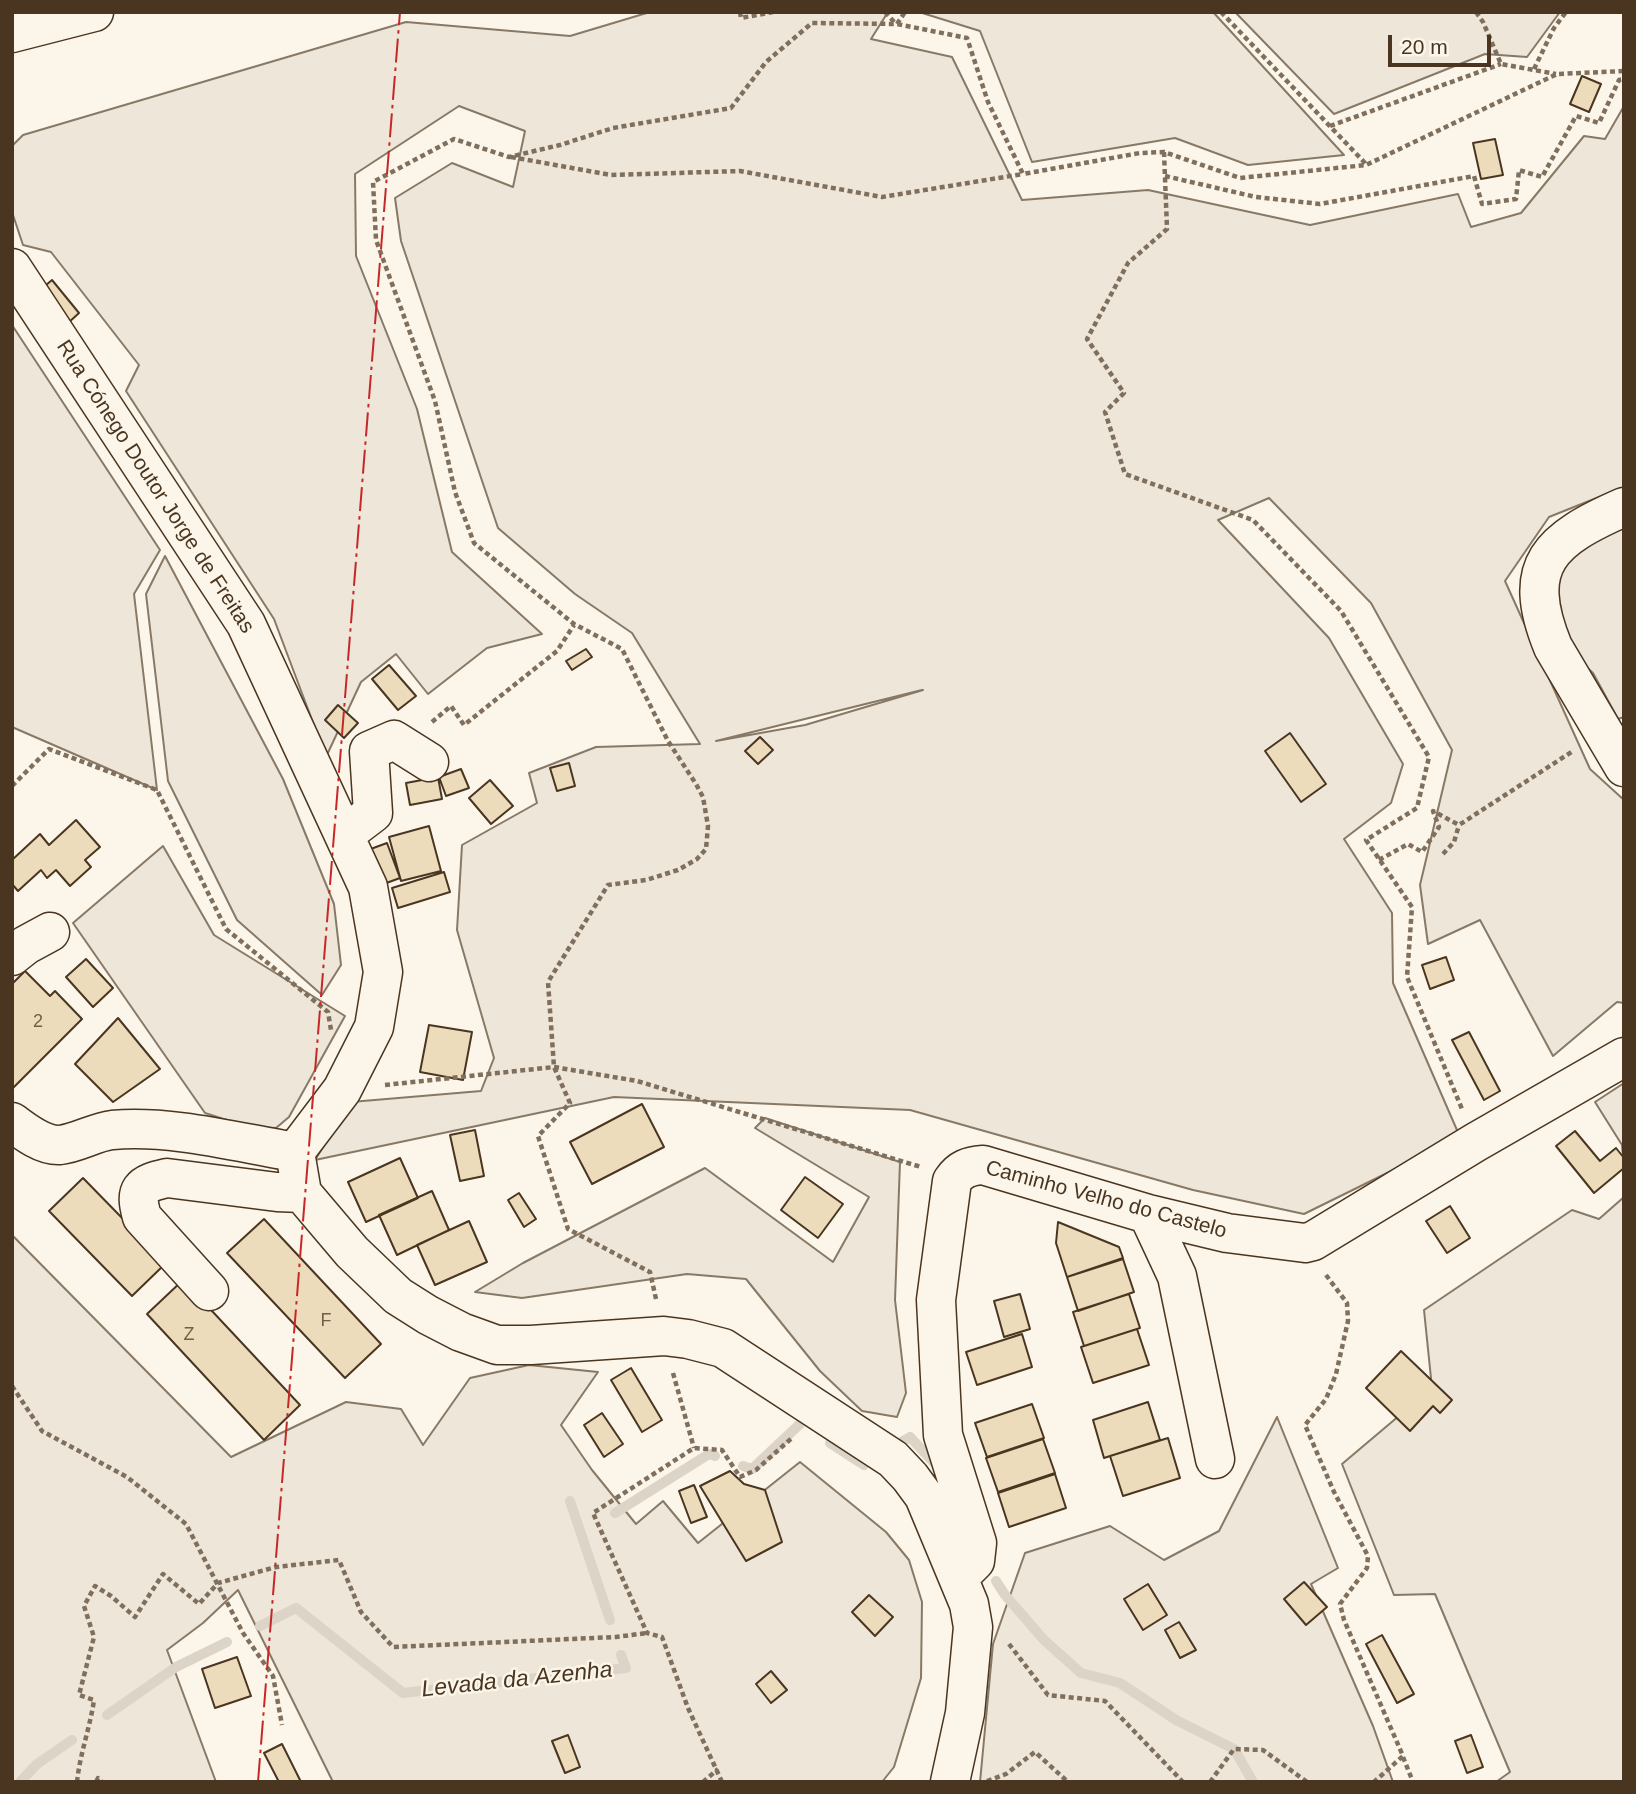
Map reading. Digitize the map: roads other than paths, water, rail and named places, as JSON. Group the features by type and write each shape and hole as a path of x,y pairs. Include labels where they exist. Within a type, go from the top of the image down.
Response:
{"street":[{"path":"12,33 94,12"},
{"name":"Rua Cónego Doutor Jorge de Freitas","path":"12,268 246,624 368,887 383,972 374,1027 342,1090 295,1152"},
{"path":"1615,753 1553,646 1545,626 1539,586 1543,565 1553,549 1571,533 1624,508"},
{"path":"344,835 373,813 369,751 394,740 429,762"},
{"path":"12,956 50,932"},
{"name":"Caminho Velho do Castelo","path":"960,1577 975,1561 977,1543 943,1435 936,1300 952,1181 956,1175 968,1166 983,1165 1227,1234 1306,1243 1357,1216 1476,1142 1624,1057"},
{"path":"12,1122 45,1142 60,1145 109,1130 149,1129 295,1152 302,1193 352,1252 398,1296 461,1332 497,1345 664,1336 723,1348 893,1459 924,1496 969,1604 973,1627 965,1713 950,1782"},
{"path":"209,1291 142,1217 138,1195 142,1187 167,1178 302,1193"},
{"path":"1149,1214 1177,1276 1215,1459"}],"waterway":[{"name":"Levada da Azenha","path":"743,1466 752,1469 800,1424"},
{"name":"Levada da Azenha","path":"903,1441 910,1437 939,1468"},
{"name":"Levada da Azenha","path":"830,1443 864,1465"},
{"name":"Levada da Azenha","path":"615,1513 709,1454 715,1456"},
{"name":"Levada da Azenha","path":"570,1501 610,1620"},
{"name":"Levada da Azenha","path":"996,1581 1044,1640 1081,1673 1120,1683 1176,1720 1234,1749 1253,1782"},
{"name":"Levada da Azenha","path":"260,1626 296,1608 403,1693 626,1668 621,1655"},
{"name":"Levada da Azenha","path":"107,1715 176,1667 227,1642"},
{"name":"Levada da Azenha","path":"20,1782 37,1764 72,1740"}]}
